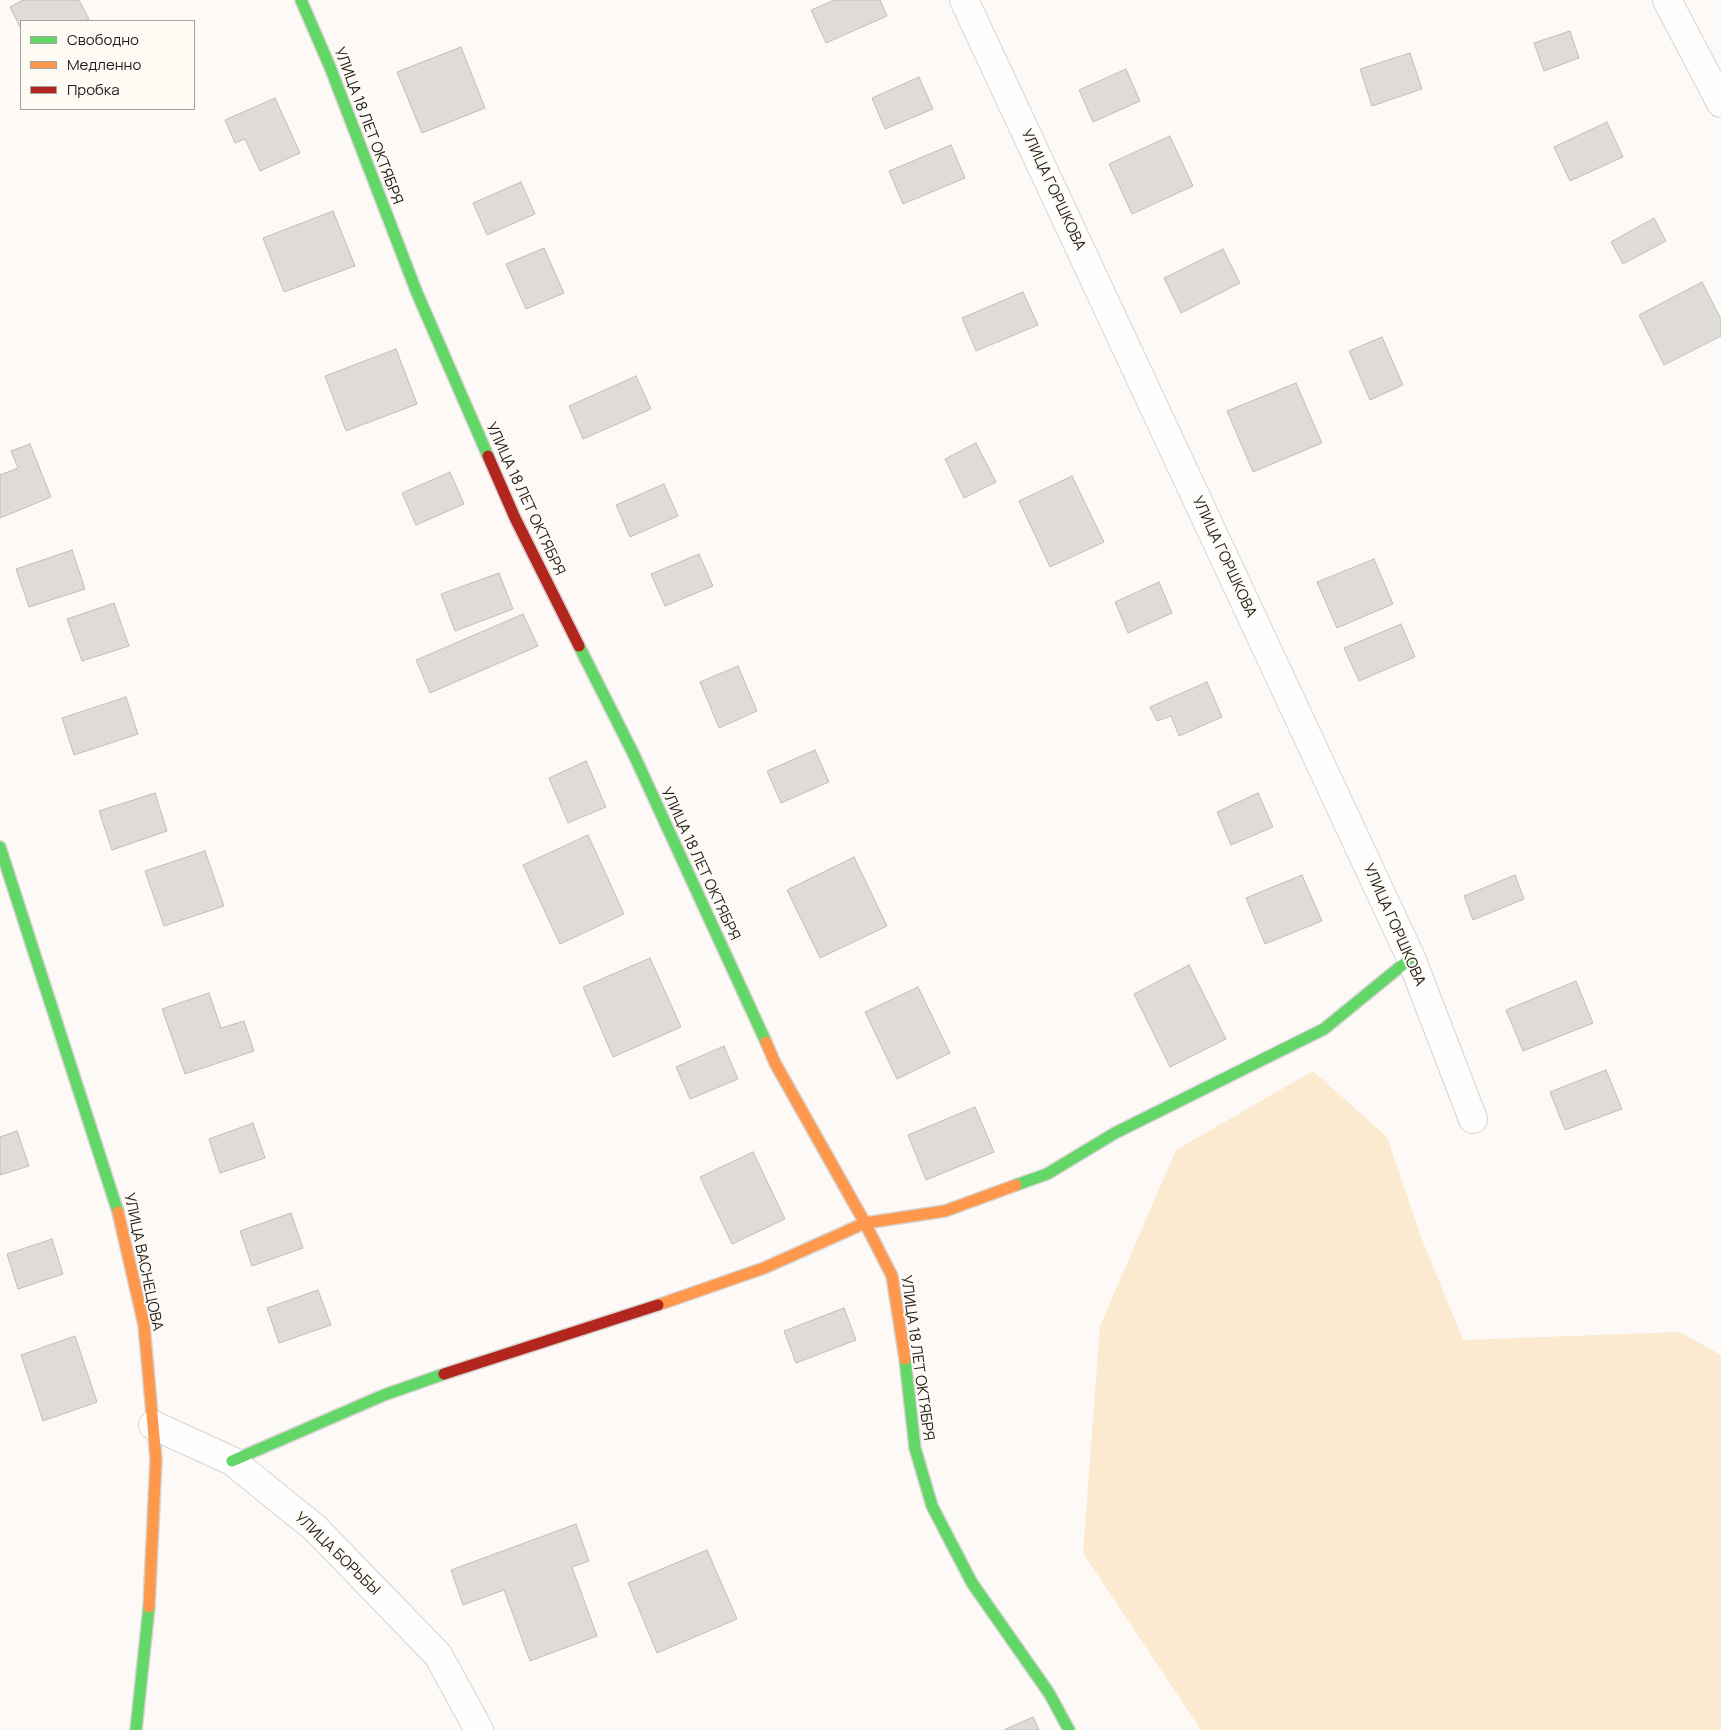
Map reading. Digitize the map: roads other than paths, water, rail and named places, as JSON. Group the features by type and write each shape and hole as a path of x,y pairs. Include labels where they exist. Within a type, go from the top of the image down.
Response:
{"street":[{"name":"УЛИЦА 18 ЛЕТ ОКТЯБРЯ","path":"301,0 330,67 417,293 515,518 634,755 775,1063 865,1223 892,1276 905,1359 915,1448 932,1506 972,1583 1049,1693 1069,1730"},
{"name":"УЛИЦА ГОРШКОВА","path":"964,0 1411,958 1473,1119"},
{"path":"1667,0 1721,103"},
{"name":"УЛИЦА ВАСНЕЦОВА","path":"0,847 118,1208 144,1325 156,1459 151,1591 136,1730"},
{"path":"232,1461 384,1395 764,1268 865,1223 945,1211 1047,1174 1115,1134 1324,1029 1411,958"},
{"name":"УЛИЦА БОРЬБЫ","path":"152,1424 232,1461 315,1528 438,1655 479,1730"}]}
